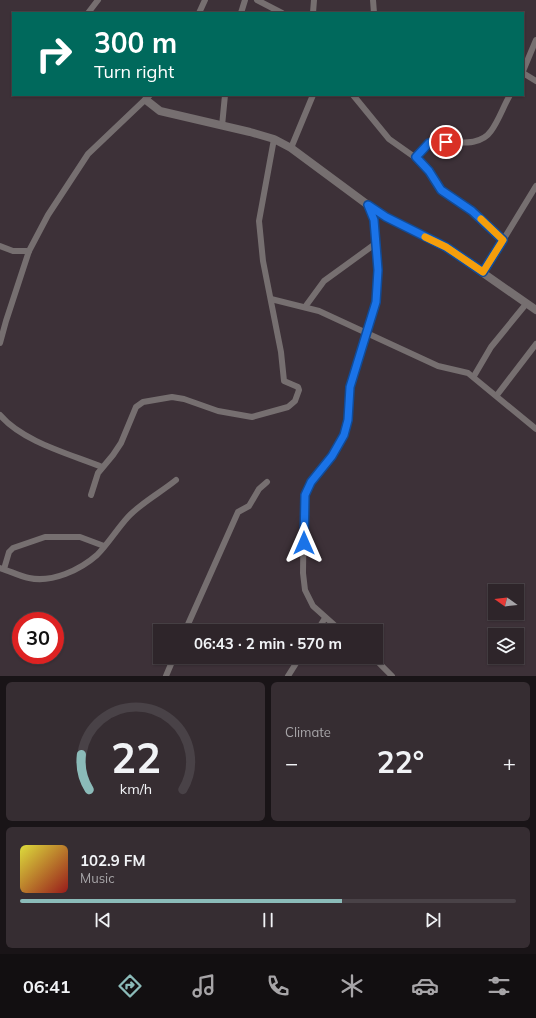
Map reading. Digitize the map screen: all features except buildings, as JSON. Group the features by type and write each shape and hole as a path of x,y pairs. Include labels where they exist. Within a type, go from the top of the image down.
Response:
{"street":[{"path":"89,12 98,0"},
{"path":"199,12 205,0"},
{"path":"241,12 245,0"},
{"path":"257,0 280,12"},
{"path":"313,12 314,0"},
{"path":"373,0 374,12"},
{"path":"524,70 536,40"},
{"path":"524,73 536,81"},
{"path":"222,126 225,96"},
{"path":"291,148 313,96"},
{"path":"354,96 390,139 416,157 429,171 441,190 472,211 503,240"},
{"path":"416,157 429,143 471,141 480,140 486,137 491,131 509,96"},
{"path":"0,343 29,251 48,215 88,154 148,98 160,111 274,139 291,148 386,217 446,247 536,310"},
{"path":"91,496 98,473 121,443 136,406 143,402 172,397 184,399 210,409 246,417 262,415 288,407 295,401 299,390 298,387 284,381 282,377 281,352 263,261 259,215 274,139"},
{"path":"483,272 536,186"},
{"path":"332,624 313,606 306,590 304,574 304,499 311,482 332,456 344,435 348,420 350,387 376,302 378,284 374,220 368,205"},
{"path":"305,307 324,281 375,244"},
{"path":"0,246 12,251 29,251"},
{"path":"271,299 331,315 367,334 410,351 438,366 468,373 474,376 536,429"},
{"path":"474,376 491,347 526,304"},
{"path":"497,395 536,344"},
{"path":"0,415 11,425 40,444 102,467"},
{"path":"104,546 80,536 45,537 14,548 8,552 2,569 29,578 49,578 84,565 98,554 129,516 151,497 176,480"},
{"path":"188,624 238,512 248,506 259,489 268,482"},
{"path":"321,624 325,618"},
{"path":"166,676 171,664"},
{"path":"288,676 296,664"},
{"path":"380,664 392,676"}],"slow traffic":[{"path":"425,237 446,247 483,272 503,240 481,219"}],"route":[{"path":"304,543 304,499 306,491 311,482 332,456 344,435 348,420 350,387 376,302 378,270 374,220 368,205 386,217 446,247 483,272 503,240 472,211 438,188 429,171 416,157 429,143 446,142"}]}
